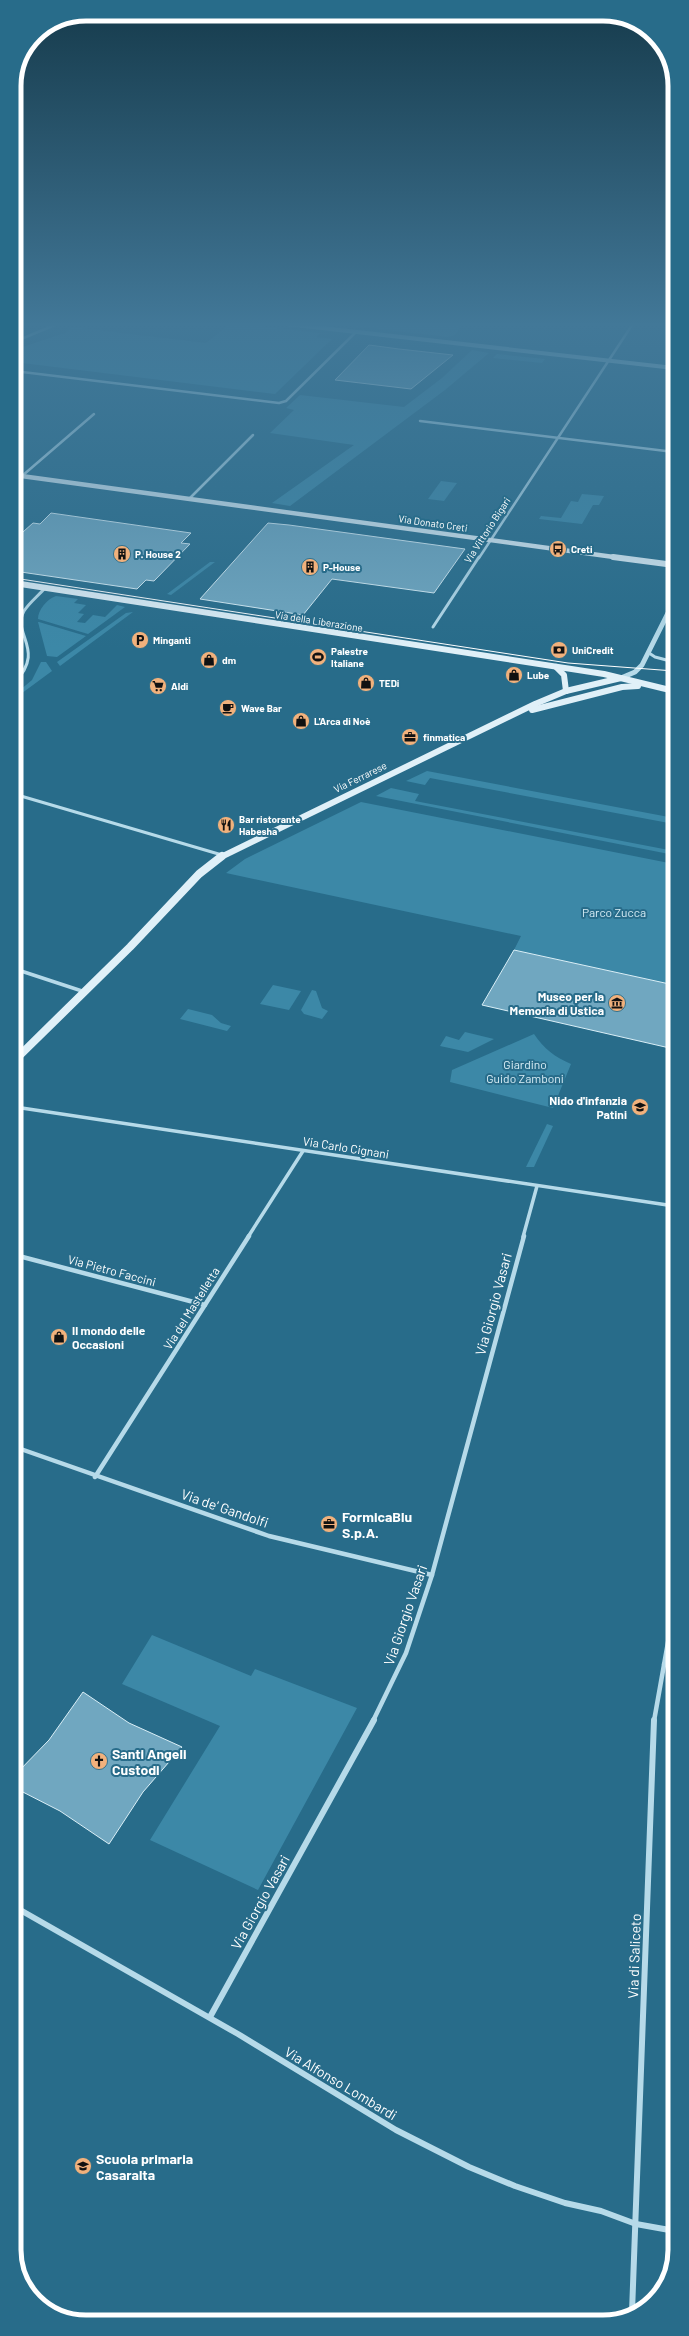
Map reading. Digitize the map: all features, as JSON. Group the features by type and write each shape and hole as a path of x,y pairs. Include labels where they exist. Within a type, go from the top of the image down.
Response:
{"main road":[{"name":"Via Donato Creti","path":"22,476 668,564"},
{"name":"Via della Liberazione","path":"21,584 554,666 621,678"},
{"path":"554,666 564,673 566,691"},
{"name":"Via Ferrarese","path":"21,1054 85,992 199,874 222,856 566,691 621,678 668,691"},
{"name":"Via Ferrarese","path":"507,718 622,687 648,686"}],"street":[{"path":"22,476 74,431"},
{"path":"501,431 668,451"},
{"name":"Via Vittorio Bigari","path":"433,627 562,431"},
{"path":"189,499 253,435"},
{"path":"21,676 30,659 22,622 24,612 45,588"},
{"path":"621,678 635,672 642,665 668,613"},
{"path":"649,653 656,657 668,660"},
{"path":"21,796 222,856"},
{"path":"21,971 85,992"},
{"name":"Via Carlo Cignani","path":"21,1108 668,1205"},
{"name":"Via del Mastelletta","path":"95,1477 303,1151"},
{"name":"Via Giorgio Vasari","path":"210,2017 387,1696 406,1653 432,1575 537,1186"},
{"name":"Via Pietro Faccini","path":"21,1257 205,1305"},
{"name":"Via de' Gandolfi","path":"21,1449 95,1477 269,1536 432,1575"},
{"name":"Via di Saliceto","path":"632,2308 654,1721 668,1642"},
{"path":"664,1664 668,1665"},
{"name":"Via Alfonso Lombardi","path":"21,1910 210,2017 396,2130 469,2167 515,2186 565,2203 601,2211 636,2224 668,2230"}],"green space":[{"path":"272,431 390,431 290,506 272,503 354,445 270,433"},
{"path":"441,481 457,483 444,501 428,499"},
{"path":"582,494 604,496 599,505 593,505 582,524 539,519 541,516 561,518 571,501 578,502"},
{"path":"210,562 215,562 171,595 167,594"},
{"path":"56,596 78,599 74,603 86,605 78,613 84,614 77,622 85,623 93,615 105,617 117,605 125,607 88,634 38,619 44,605"},
{"path":"133,612 60,666 57,662 126,613"},
{"path":"38,622 86,636 57,657 47,656"},
{"path":"41,662 46,662 52,671 21,694 21,689 32,680"},
{"path":"427,771 668,817 668,823 430,778 425,785 406,781"},
{"path":"391,788 419,794 415,801 668,850 668,854 376,796"},
{"name":"Parco Zucca","path":"361,802 668,863 668,984 514,950 521,936 226,873 245,859"},
{"path":"273,985 301,991 289,1010 260,1004"},
{"path":"312,990 316,991 322,1008 328,1011 322,1019 304,1014 301,1010"},
{"path":"188,1009 212,1015 221,1023 231,1026 227,1031 180,1019"},
{"path":"465,1032 494,1039 468,1052 440,1046 446,1036 459,1040"},
{"name":"Giardino Guido Zamboni","path":"534,1034 550,1052 571,1064 553,1108 450,1082 452,1070"},
{"path":"547,1124 553,1126 534,1167 526,1167"},
{"path":"152,1635 251,1676 255,1669 357,1708 258,1890 150,1840 220,1726 122,1684"}],"building":[{"name":"P. House 2","path":"51,513 191,533 181,543 190,544 154,581 146,580 137,589 21,572 21,534 33,523 40,524"},
{"name":"P-House","path":"268,523 465,549 434,593 332,579 303,615 200,599"},
{"path":"514,950 668,984 668,1048 482,1005"},
{"name":"Santi Angeli Custodi","path":"83,1692 129,1723 182,1747 143,1792 109,1844 60,1811 21,1791 21,1769 49,1740"}],"tram line":[{"path":"21,579 568,663 668,671"}],"place":[{"name":"Creti","path":"558,549"},
{"name":"P. House 2","path":"122,554"},
{"name":"P-House","path":"310,567"},
{"name":"Minganti","path":"140,640"},
{"name":"UniCredit","path":"559,650"},
{"name":"Palestre Italiane","path":"318,657"},
{"name":"dm","path":"209,660"},
{"name":"Lube","path":"514,675"},
{"name":"TEDi","path":"366,683"},
{"name":"Aldi","path":"158,686"},
{"name":"Wave Bar","path":"228,708"},
{"name":"L'Arca di Noè","path":"301,721"},
{"name":"finmatica","path":"410,737"},
{"name":"Bar ristorante Habesha","path":"226,825"},
{"name":"Museo per la Memoria di Ustica","path":"617,1003"},
{"name":"Nido d'infanzia Patini","path":"640,1107"},
{"name":"Il mondo delle Occasioni","path":"59,1337"},
{"name":"FormicaBlu S.p.A.","path":"329,1524"},
{"name":"Santi Angeli Custodi","path":"99,1761"},
{"name":"Scuola primaria Casaralta","path":"83,2166"}]}
